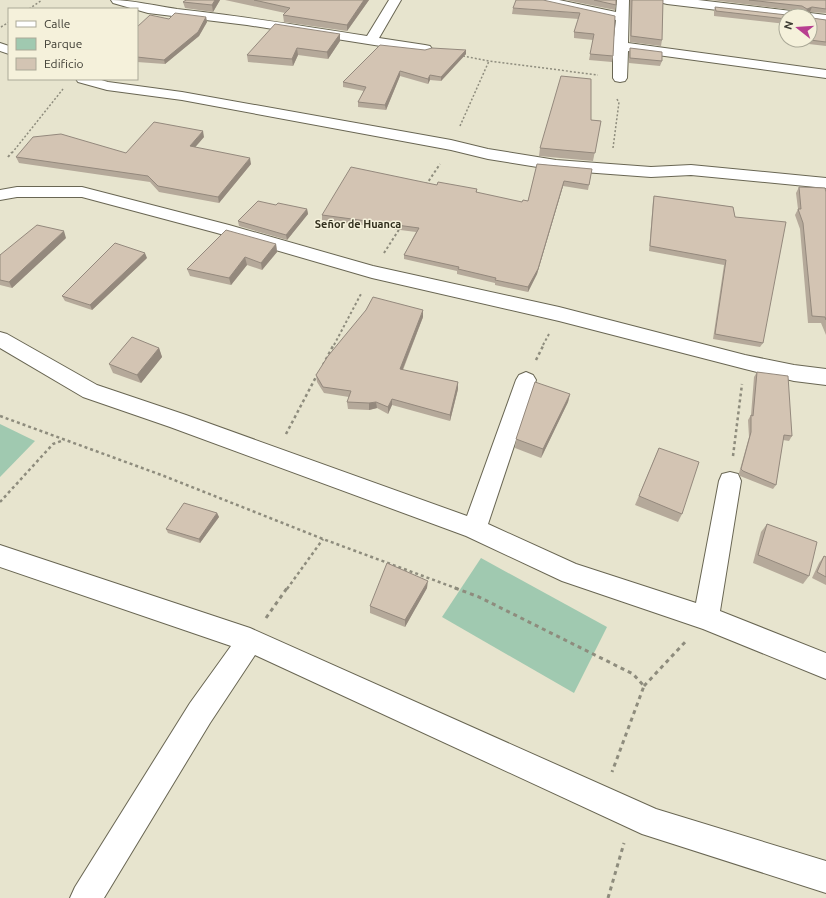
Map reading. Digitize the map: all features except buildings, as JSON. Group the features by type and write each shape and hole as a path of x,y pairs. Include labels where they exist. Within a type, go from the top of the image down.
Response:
{"street":[{"path":"117,0 148,9 247,21 425,49"},
{"path":"371,40 395,0"},
{"path":"541,0 622,16"},
{"path":"620,78 620,46 623,0"},
{"path":"667,0 778,13"},
{"path":"620,46 826,74"},
{"path":"86,80 107,86 182,96 451,145 488,154 556,165 651,172 691,170 826,183"},
{"path":"0,195 17,192 82,192 223,229 372,272 559,314 745,362 794,373 826,377"},
{"path":"0,339 90,391 178,421 474,529 571,572 706,618 826,666"},
{"path":"474,529 526,380"},
{"path":"706,618 730,481"},
{"path":"0,556 250,640 653,823 826,877"},
{"path":"86,898 200,713 250,640"}],"path":[{"path":"30,8 42,0"},
{"path":"425,49 489,61 620,78 614,94 619,102 612,159 608,170"},
{"path":"8,157 66,85"},
{"path":"526,380 559,314"},
{"path":"730,481 745,362"},
{"path":"0,416 164,476 323,539 479,597 633,674 644,686"},
{"path":"0,502 53,444 64,439"},
{"path":"250,640 323,539"},
{"path":"602,801 644,686 689,637"},
{"path":"608,898 626,837 653,823"}],"green space":[{"path":"0,424 35,441 0,477"},
{"path":"481,558 607,627 574,693 442,617"}],"district":[{"name":"Señor de Huanca","path":"358,224"}]}
